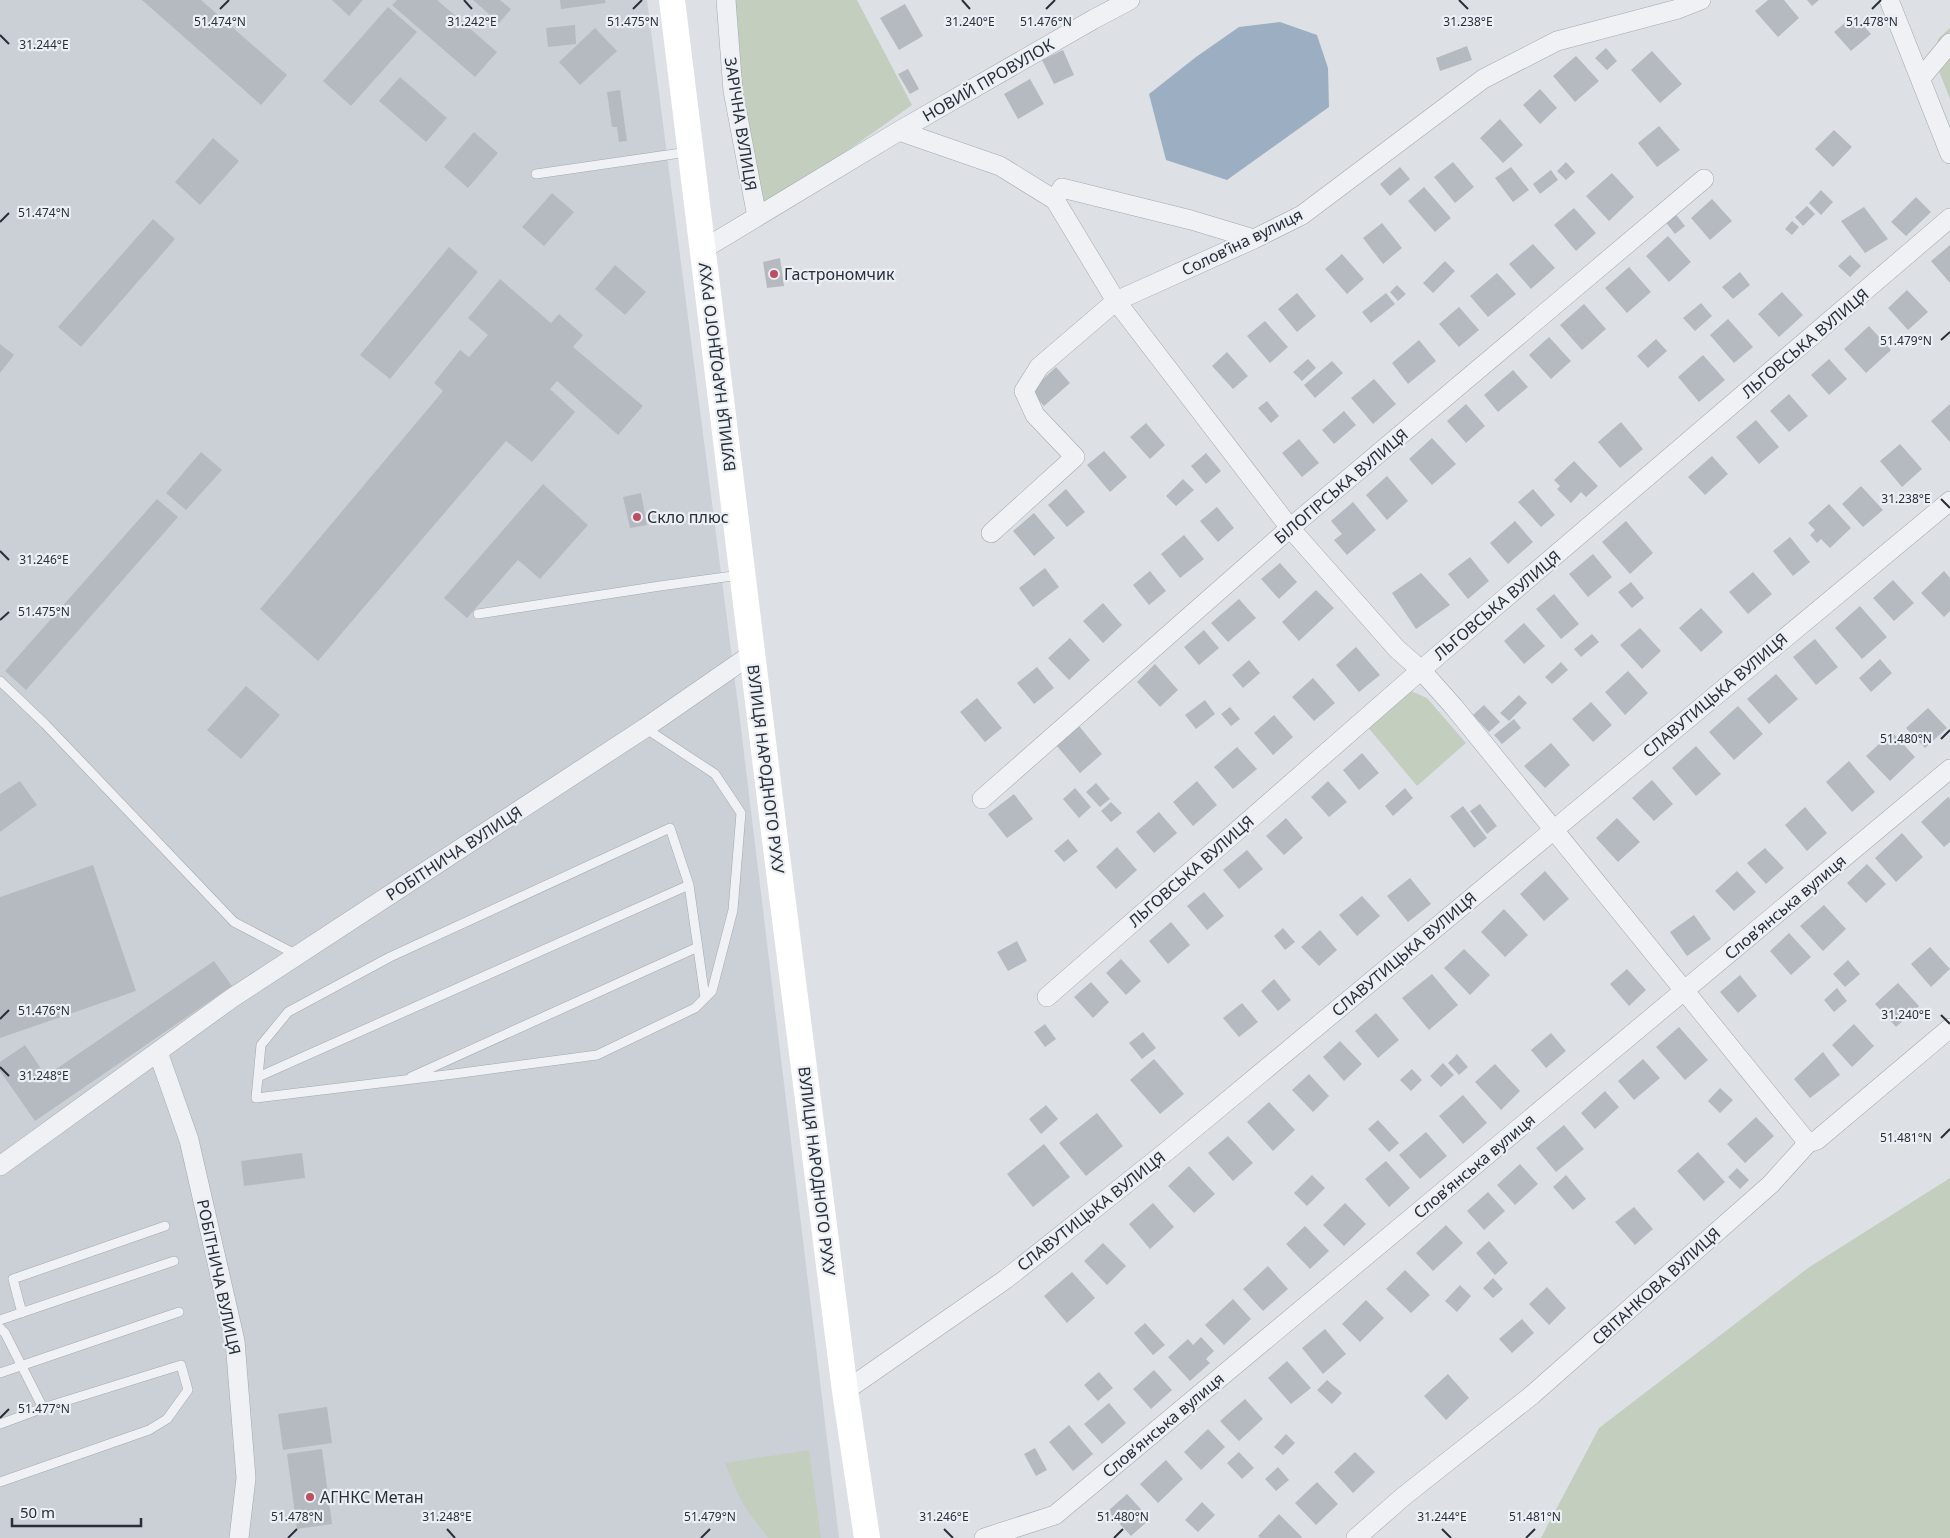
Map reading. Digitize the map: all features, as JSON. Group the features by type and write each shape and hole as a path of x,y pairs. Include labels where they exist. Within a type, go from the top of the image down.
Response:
{"main road":[{"name":"ВУЛИЦЯ НАРОДНОГО РУХУ","path":"672,0 742,575 845,1391 867,1538"}],"street":[{"name":"ЗАРІЧНА ВУЛИЦЯ","path":"726,0 733,91 756,217"},
{"name":"НОВИЙ ПРОВУЛОК","path":"702,250 899,131 1130,0"},
{"name":"Соловʼїна вулиця","path":"991,533 1075,457 1035,415 1024,391 1039,368 1116,301 1254,239 1302,215 1483,79 1557,41 1678,9 1701,0"},
{"path":"1889,0 1950,154"},
{"path":"1921,78 1950,43"},
{"path":"899,131 1000,166 1055,200 1116,301 1290,528 1397,649 1421,670 1454,707 1808,1144"},
{"name":"БІЛОГІРСЬКА ВУЛИЦЯ","path":"982,798 1290,528 1704,179"},
{"path":"1055,200 1062,188 1191,220 1254,239"},
{"name":"ЛЬГОВСЬКА ВУЛИЦЯ","path":"1047,997 1421,670 1950,218"},
{"name":"СЛАВУТИЦЬКА ВУЛИЦЯ","path":"845,1391 1014,1273 1167,1151 1950,501"},
{"name":"РОБІТНИЧА ВУЛИЦЯ","path":"0,1166 232,998 645,728 752,654"},
{"name":"Словʼянська вулиця","path":"984,1538 1054,1515 1950,769"},
{"name":"СВІТАНКОВА ВУЛИЦЯ","path":"1356,1538 1404,1496 1532,1396 1771,1184 1808,1144 1817,1140 1950,1028"},
{"name":"РОБІТНИЧА ВУЛИЦЯ","path":"158,1052 189,1140 235,1341 246,1478 239,1538"}],"lane":[{"path":"536,174 690,152"},
{"path":"478,614 742,575"},
{"path":"0,681 45,724 234,922 298,955"},
{"path":"645,728 715,774 741,813 733,910 712,991 705,998 695,1008 597,1055 256,1098 262,1046 288,1012 390,957 670,828 689,885 705,998"},
{"path":"258,1076 689,885"},
{"path":"404,1080 698,946"},
{"path":"22,1313 13,1279 165,1226"},
{"path":"0,1320 174,1261"},
{"path":"0,1373 179,1312"},
{"path":"2,1332 22,1365 43,1408"},
{"path":"0,1424 43,1408 181,1365 188,1390 167,1419 149,1430 0,1482"}],"shaded area":[{"path":"0,0 647,0 740,720 839,1538 0,1538"}],"green space":[{"path":"733,0 857,0 912,105 796,187 760,204 738,64"},
{"path":"1950,28 1950,99 1935,61 1938,39"},
{"path":"1411,691 1427,698 1466,743 1417,786 1366,725"},
{"path":"1950,1178 1950,1538 1541,1538 1599,1428 1808,1268"},
{"path":"809,1450 821,1538 768,1538 742,1503 725,1463"}],"water":[{"path":"1280,22 1317,35 1328,68 1329,107 1227,180 1166,160 1149,94 1196,57 1239,27"}],"building":[{"path":"142,0 201,0 287,75 261,105"},
{"path":"332,0 363,0 349,16"},
{"path":"397,0 437,0 497,52 475,77 392,5"},
{"path":"473,0 500,0 511,9 499,23"},
{"path":"560,0 605,0 606,3 561,9"},
{"path":"1768,0 1784,0 1799,18 1778,37 1755,11"},
{"path":"1807,0 1819,0 1812,6"},
{"path":"905,4 923,36 899,50 880,18"},
{"path":"388,7 417,32 351,106 323,81"},
{"path":"1854,15 1871,34 1851,51 1834,32"},
{"path":"575,25 576,44 548,47 546,28"},
{"path":"595,28 617,51 580,85 559,62"},
{"path":"1467,46 1472,60 1440,71 1436,58"},
{"path":"1606,48 1617,61 1607,70 1595,58"},
{"path":"1063,50 1074,75 1054,84 1042,60"},
{"path":"1652,51 1682,84 1660,103 1631,70"},
{"path":"1576,56 1599,81 1575,102 1553,76"},
{"path":"908,69 919,89 910,94 898,74"},
{"path":"400,77 447,118 426,142 379,101"},
{"path":"1030,79 1044,104 1018,119 1004,94"},
{"path":"1540,89 1557,108 1540,124 1523,105"},
{"path":"620,90 627,141 619,142 617,127 612,127 607,92"},
{"path":"1500,119 1523,145 1503,163 1480,138"},
{"path":"1659,126 1680,150 1657,167 1638,143"},
{"path":"1834,130 1852,147 1833,167 1815,149"},
{"path":"474,132 498,153 468,188 444,167"},
{"path":"213,138 239,161 200,205 175,182"},
{"path":"1453,162 1474,187 1455,203 1434,177"},
{"path":"1566,162 1575,172 1566,180 1557,171"},
{"path":"1400,167 1410,179 1390,196 1380,184"},
{"path":"1511,167 1529,190 1513,202 1495,178"},
{"path":"1551,170 1558,180 1540,194 1533,184"},
{"path":"1612,173 1634,197 1609,221 1586,196"},
{"path":"1424,187 1451,218 1435,232 1408,201"},
{"path":"1821,190 1833,202 1821,215 1809,203"},
{"path":"552,193 574,212 544,246 522,227"},
{"path":"1916,197 1931,212 1906,236 1891,222"},
{"path":"1712,199 1732,221 1710,240 1691,218"},
{"path":"1807,206 1815,214 1803,226 1795,217"},
{"path":"1864,207 1888,239 1865,253 1841,221"},
{"path":"1574,208 1596,233 1576,251 1554,225"},
{"path":"1674,212 1685,226 1675,234 1664,220"},
{"path":"153,219 175,239 81,347 58,327"},
{"path":"1792,221 1799,227 1792,235 1785,229"},
{"path":"1382,223 1402,248 1383,264 1363,238"},
{"path":"1668,236 1691,262 1669,282 1646,256"},
{"path":"1533,244 1555,268 1531,289 1509,264"},
{"path":"1950,245 1950,283 1931,261"},
{"path":"449,247 478,272 390,379 360,355"},
{"path":"1342,254 1364,279 1347,294 1325,269"},
{"path":"1850,255 1861,266 1850,277 1838,266"},
{"name":"Гастрономчик","path":"780,258 784,286 767,288 763,262"},
{"path":"1445,261 1455,271 1433,293 1423,283"},
{"path":"615,265 646,292 625,315 595,289"},
{"path":"1629,267 1651,292 1627,313 1605,288"},
{"path":"1740,272 1750,285 1733,299 1722,287"},
{"path":"1497,273 1516,294 1488,317 1470,296"},
{"path":"500,279 551,323 559,314 583,335 573,347 643,406 618,435 557,381 550,389 575,412 532,462 506,441 318,661 260,609 443,391 434,383 460,350 469,357 488,335 468,318"},
{"path":"1397,285 1406,294 1398,301 1390,292"},
{"path":"1907,290 1928,312 1908,330 1888,308"},
{"path":"1782,292 1803,315 1779,337 1758,314"},
{"path":"1297,293 1316,316 1297,332 1278,309"},
{"path":"1386,293 1395,304 1371,323 1362,312"},
{"path":"1701,303 1712,316 1695,331 1683,318"},
{"path":"1584,304 1606,329 1582,350 1560,325"},
{"path":"1459,307 1479,330 1459,347 1439,324"},
{"path":"1728,319 1753,347 1734,363 1710,335"},
{"path":"1265,321 1288,347 1270,363 1247,336"},
{"path":"1869,326 1891,350 1866,373 1844,349"},
{"path":"1549,337 1571,361 1551,379 1529,355"},
{"path":"1656,339 1667,351 1648,368 1637,356"},
{"path":"1419,340 1436,361 1408,384 1392,363"},
{"path":"0,344 14,355 0,373"},
{"path":"1227,352 1248,376 1233,389 1212,366"},
{"path":"1703,355 1725,380 1699,402 1678,377"},
{"path":"1308,359 1316,368 1302,381 1293,372"},
{"path":"1829,359 1847,379 1829,395 1811,375"},
{"path":"1332,361 1343,373 1315,398 1304,385"},
{"path":"1056,367 1070,383 1044,406 1030,391"},
{"path":"1513,370 1528,387 1498,412 1484,395"},
{"path":"1374,379 1396,404 1373,424 1351,398"},
{"path":"1789,394 1808,416 1789,432 1770,411"},
{"path":"1267,401 1279,416 1271,423 1258,408"},
{"path":"1466,404 1485,426 1466,443 1447,421"},
{"path":"1950,404 1950,442 1931,421"},
{"path":"1344,411 1356,425 1334,444 1322,430"},
{"path":"1756,420 1779,447 1759,464 1736,437"},
{"path":"1621,422 1643,449 1620,468 1598,442"},
{"path":"1146,423 1165,445 1150,459 1130,437"},
{"path":"1432,438 1456,464 1432,485 1409,459"},
{"path":"1299,439 1319,463 1302,477 1282,453"},
{"path":"1900,444 1922,469 1902,487 1880,461"},
{"path":"1104,451 1127,477 1110,492 1087,465"},
{"path":"201,452 222,470 186,510 166,493"},
{"path":"1206,453 1221,471 1206,484 1191,466"},
{"path":"1712,456 1728,474 1705,495 1688,477"},
{"path":"1574,461 1598,486 1586,497 1581,492 1571,503 1557,489 1560,486 1554,480"},
{"path":"1387,476 1408,501 1387,520 1366,495"},
{"path":"1183,479 1194,490 1176,506 1166,496"},
{"path":"543,484 588,525 540,579 518,560 467,618 444,598"},
{"path":"1861,486 1883,510 1863,527 1842,504"},
{"path":"1066,489 1085,512 1067,527 1048,505"},
{"path":"1533,489 1555,515 1541,527 1518,502"},
{"name":"Скло плюс","path":"641,493 647,525 630,528 623,497"},
{"path":"157,499 178,517 26,690 5,671"},
{"path":"1353,502 1376,530 1347,555 1334,540 1342,534 1331,521"},
{"path":"1829,504 1851,528 1830,548 1821,539 1817,543 1810,535 1815,530 1808,523"},
{"path":"1217,507 1234,528 1218,542 1200,521"},
{"path":"1034,513 1055,538 1034,556 1013,531"},
{"path":"1515,521 1533,542 1508,564 1490,543"},
{"path":"1626,521 1653,553 1630,574 1602,542"},
{"path":"1184,535 1204,559 1180,578 1161,554"},
{"path":"1790,537 1810,562 1793,576 1773,551"},
{"path":"1593,554 1612,577 1588,597 1569,574"},
{"path":"1470,557 1489,581 1468,599 1448,574"},
{"path":"1280,563 1297,582 1279,599 1261,579"},
{"path":"1045,568 1059,587 1033,607 1019,588"},
{"path":"1150,571 1166,591 1149,605 1133,585"},
{"path":"1944,571 1950,578 1950,611 1944,617 1921,593"},
{"path":"1753,572 1772,594 1748,614 1729,592"},
{"path":"1421,573 1450,605 1416,629 1392,593"},
{"path":"1893,580 1914,603 1894,621 1873,598"},
{"path":"1631,582 1644,598 1632,608 1618,592"},
{"path":"1316,590 1334,608 1299,641 1282,622"},
{"path":"1554,594 1579,624 1561,639 1536,609"},
{"path":"1239,599 1256,618 1228,642 1211,623"},
{"path":"1103,603 1122,625 1103,643 1083,621"},
{"path":"1860,606 1887,637 1862,659 1835,628"},
{"path":"1701,608 1723,632 1701,652 1679,628"},
{"path":"1524,623 1545,646 1524,664 1504,641"},
{"path":"1640,628 1661,651 1642,669 1620,645"},
{"path":"1204,630 1219,648 1199,665 1184,647"},
{"path":"1592,634 1599,642 1581,657 1574,649"},
{"path":"1070,638 1090,660 1069,680 1048,658"},
{"path":"1815,639 1838,667 1816,685 1793,657"},
{"path":"1356,647 1380,675 1359,692 1336,665"},
{"path":"1880,659 1892,673 1871,692 1859,678"},
{"path":"1249,660 1260,673 1243,688 1232,675"},
{"path":"1561,662 1568,670 1552,684 1545,677"},
{"path":"1155,664 1178,690 1160,707 1137,682"},
{"path":"1037,667 1054,688 1034,704 1017,683"},
{"path":"1628,671 1648,693 1625,715 1605,692"},
{"path":"1776,674 1798,699 1769,724 1747,699"},
{"path":"1313,678 1335,703 1314,721 1292,697"},
{"path":"246,686 280,715 241,759 207,730"},
{"path":"1519,695 1527,703 1509,721 1500,713"},
{"path":"977,698 1002,728 985,742 960,712"},
{"path":"1205,700 1215,714 1196,729 1185,715"},
{"path":"1591,702 1612,725 1593,742 1572,719"},
{"path":"1484,705 1500,722 1489,732 1473,715"},
{"path":"1738,706 1763,734 1734,760 1709,732"},
{"path":"1230,707 1240,719 1231,726 1221,714"},
{"path":"1928,708 1947,728 1925,748 1906,728"},
{"path":"1274,715 1293,737 1273,755 1254,733"},
{"path":"1514,719 1521,728 1502,744 1494,735"},
{"path":"1079,726 1102,754 1080,773 1056,745"},
{"path":"1892,732 1915,757 1890,781 1866,756"},
{"path":"1551,743 1570,765 1545,788 1524,766"},
{"path":"1696,746 1721,774 1696,796 1672,768"},
{"path":"1237,747 1257,769 1233,789 1214,767"},
{"path":"1362,753 1379,773 1359,790 1343,770"},
{"path":"1849,761 1875,792 1852,812 1826,782"},
{"path":"1652,780 1673,804 1654,821 1632,798"},
{"path":"20,781 37,805 0,832 0,794"},
{"path":"1197,781 1217,805 1193,826 1173,802"},
{"path":"1328,781 1347,802 1329,817 1311,797"},
{"path":"1096,783 1110,799 1100,807 1086,792"},
{"path":"1075,788 1091,807 1079,818 1063,799"},
{"path":"1405,788 1413,798 1393,816 1385,806"},
{"path":"1014,794 1033,819 1007,838 988,814"},
{"path":"1948,797 1950,799 1950,842 1944,847 1921,822"},
{"path":"1111,802 1122,813 1111,822 1101,811"},
{"path":"1480,804 1497,826 1487,834 1470,811"},
{"path":"1463,806 1487,838 1474,848 1450,816"},
{"path":"1805,807 1827,833 1807,851 1785,825"},
{"path":"1159,812 1177,833 1154,853 1136,832"},
{"path":"1286,818 1303,838 1284,855 1266,836"},
{"path":"1617,818 1640,842 1618,862 1596,838"},
{"path":"1902,833 1923,857 1896,882 1875,858"},
{"path":"1068,839 1078,851 1064,862 1054,851"},
{"path":"1117,847 1137,870 1116,889 1096,867"},
{"path":"1765,848 1784,868 1766,884 1747,863"},
{"path":"1247,850 1263,869 1239,889 1223,870"},
{"path":"1867,864 1886,884 1866,903 1847,883"},
{"path":"93,865 136,991 0,1038 0,897"},
{"path":"1545,871 1569,899 1544,921 1520,894"},
{"path":"1737,871 1756,892 1734,911 1715,891"},
{"path":"1410,878 1431,904 1408,922 1387,896"},
{"path":"1204,892 1224,916 1207,930 1187,906"},
{"path":"1362,896 1380,916 1357,936 1339,915"},
{"path":"1824,905 1846,929 1823,951 1800,926"},
{"path":"1504,909 1528,935 1505,957 1481,932"},
{"path":"1694,915 1711,939 1687,956 1670,932"},
{"path":"1171,922 1190,945 1168,964 1149,941"},
{"path":"1283,928 1295,942 1285,950 1274,936"},
{"path":"1320,930 1337,950 1319,966 1301,947"},
{"path":"1789,933 1811,957 1791,975 1770,951"},
{"path":"1017,941 1027,961 1008,971 997,952"},
{"path":"1930,947 1950,969 1931,987 1911,964"},
{"path":"1464,949 1490,975 1470,995 1444,968"},
{"path":"1121,959 1141,981 1126,995 1106,973"},
{"path":"1848,960 1860,974 1845,987 1833,974"},
{"path":"214,961 232,986 35,1121 0,1071 0,1062 25,1045 46,1076"},
{"path":"1627,969 1646,990 1629,1006 1610,984"},
{"path":"1432,974 1458,1005 1429,1030 1402,998"},
{"path":"1740,975 1757,996 1738,1013 1720,992"},
{"path":"1274,979 1291,1000 1278,1011 1261,991"},
{"path":"1091,982 1109,1002 1093,1018 1074,997"},
{"path":"1898,983 1919,1006 1896,1027 1875,1004"},
{"path":"1837,988 1847,1001 1834,1012 1824,1000"},
{"path":"1242,1003 1258,1022 1239,1037 1223,1018"},
{"path":"1376,1013 1399,1040 1378,1058 1355,1031"},
{"path":"1045,1024 1056,1039 1045,1047 1034,1032"},
{"path":"1854,1024 1874,1046 1852,1067 1832,1045"},
{"path":"1679,1027 1708,1060 1685,1080 1656,1047"},
{"path":"1143,1032 1156,1048 1142,1059 1129,1043"},
{"path":"1551,1033 1566,1051 1546,1068 1531,1050"},
{"path":"1340,1041 1362,1064 1344,1081 1323,1057"},
{"path":"1823,1052 1840,1075 1810,1098 1794,1079"},
{"path":"1457,1054 1468,1067 1459,1075 1448,1063"},
{"path":"1154,1059 1184,1094 1160,1114 1130,1080"},
{"path":"1643,1059 1660,1078 1634,1100 1618,1081"},
{"path":"1443,1063 1454,1075 1441,1087 1430,1076"},
{"path":"1495,1064 1520,1091 1501,1110 1475,1082"},
{"path":"1412,1069 1422,1080 1411,1091 1400,1080"},
{"path":"1309,1074 1329,1096 1313,1112 1292,1090"},
{"path":"1720,1088 1733,1100 1720,1113 1708,1101"},
{"path":"1605,1091 1619,1107 1595,1129 1581,1113"},
{"path":"1463,1095 1487,1123 1463,1144 1439,1116"},
{"path":"1269,1102 1295,1130 1273,1151 1247,1122"},
{"path":"1046,1105 1058,1119 1041,1134 1029,1119"},
{"path":"1097,1113 1123,1146 1086,1176 1059,1143"},
{"path":"1756,1117 1774,1136 1745,1163 1727,1144"},
{"path":"1378,1120 1399,1143 1389,1152 1368,1129"},
{"path":"1564,1125 1584,1149 1556,1172 1536,1148"},
{"path":"1426,1132 1447,1156 1420,1179 1399,1155"},
{"path":"1228,1136 1253,1163 1233,1181 1208,1153"},
{"path":"1044,1144 1070,1177 1033,1207 1007,1174"},
{"path":"1698,1152 1725,1182 1704,1201 1677,1171"},
{"path":"302,1153 305,1178 244,1186 241,1161"},
{"path":"1386,1161 1410,1188 1389,1207 1365,1179"},
{"path":"1520,1164 1538,1184 1515,1205 1497,1185"},
{"path":"1189,1166 1215,1194 1194,1213 1168,1186"},
{"path":"1737,1168 1749,1180 1740,1189 1728,1177"},
{"path":"1312,1175 1325,1188 1307,1206 1294,1193"},
{"path":"1566,1175 1586,1199 1573,1210 1553,1187"},
{"path":"1488,1192 1505,1211 1484,1230 1467,1211"},
{"path":"1153,1203 1174,1227 1150,1249 1129,1224"},
{"path":"1345,1203 1366,1224 1344,1246 1323,1225"},
{"path":"1634,1207 1653,1229 1635,1245 1615,1222"},
{"path":"1446,1225 1463,1243 1433,1271 1416,1253"},
{"path":"1305,1226 1329,1251 1310,1269 1286,1244"},
{"path":"1489,1241 1508,1263 1495,1275 1476,1253"},
{"path":"1103,1243 1126,1266 1107,1285 1084,1261"},
{"path":"1268,1266 1288,1289 1263,1311 1243,1289"},
{"path":"1405,1270 1430,1295 1411,1313 1386,1289"},
{"path":"1072,1272 1095,1298 1067,1323 1044,1296"},
{"path":"1493,1278 1503,1289 1493,1298 1483,1288"},
{"path":"1460,1285 1471,1296 1457,1312 1445,1301"},
{"path":"1547,1287 1566,1308 1549,1325 1529,1304"},
{"path":"1233,1299 1251,1319 1224,1345 1205,1325"},
{"path":"1366,1300 1384,1318 1360,1342 1342,1324"},
{"path":"1522,1319 1534,1333 1512,1353 1499,1339"},
{"path":"1145,1323 1165,1345 1153,1355 1134,1333"},
{"path":"1325,1329 1346,1354 1323,1374 1302,1348"},
{"path":"1201,1337 1214,1351 1206,1359 1210,1363 1190,1381 1168,1357 1188,1339 1193,1345"},
{"path":"1287,1361 1311,1388 1291,1404 1268,1378"},
{"path":"1154,1370 1172,1390 1151,1409 1133,1389"},
{"path":"1099,1372 1113,1388 1098,1401 1084,1385"},
{"path":"1448,1374 1469,1398 1446,1420 1424,1396"},
{"path":"1327,1380 1342,1393 1332,1404 1317,1390"},
{"path":"1245,1399 1263,1419 1239,1441 1220,1421"},
{"path":"1109,1403 1126,1423 1102,1444 1084,1424"},
{"path":"327,1407 332,1443 283,1450 278,1414"},
{"path":"1069,1425 1093,1454 1073,1471 1049,1442"},
{"path":"1208,1429 1225,1447 1201,1470 1184,1452"},
{"path":"1286,1434 1295,1443 1283,1455 1274,1447"},
{"path":"1035,1448 1047,1470 1036,1476 1024,1454"},
{"path":"322,1449 332,1524 297,1529 287,1454"},
{"path":"1239,1452 1254,1468 1242,1479 1227,1463"},
{"path":"1355,1452 1375,1472 1353,1493 1334,1472"},
{"path":"1166,1460 1183,1479 1158,1503 1140,1484"},
{"path":"1278,1467 1289,1480 1276,1491 1265,1479"},
{"path":"1317,1482 1338,1504 1316,1525 1295,1503"},
{"path":"1127,1494 1150,1519 1131,1536 1108,1511"},
{"path":"1202,1502 1215,1515 1198,1532 1185,1520"},
{"path":"1279,1514 1301,1538 1260,1538 1258,1536"}],"place":[{"name":"Гастрономчик","path":"774,274"},
{"name":"Скло плюс","path":"637,517"},
{"name":"АГНКС Метан","path":"310,1497"}]}
